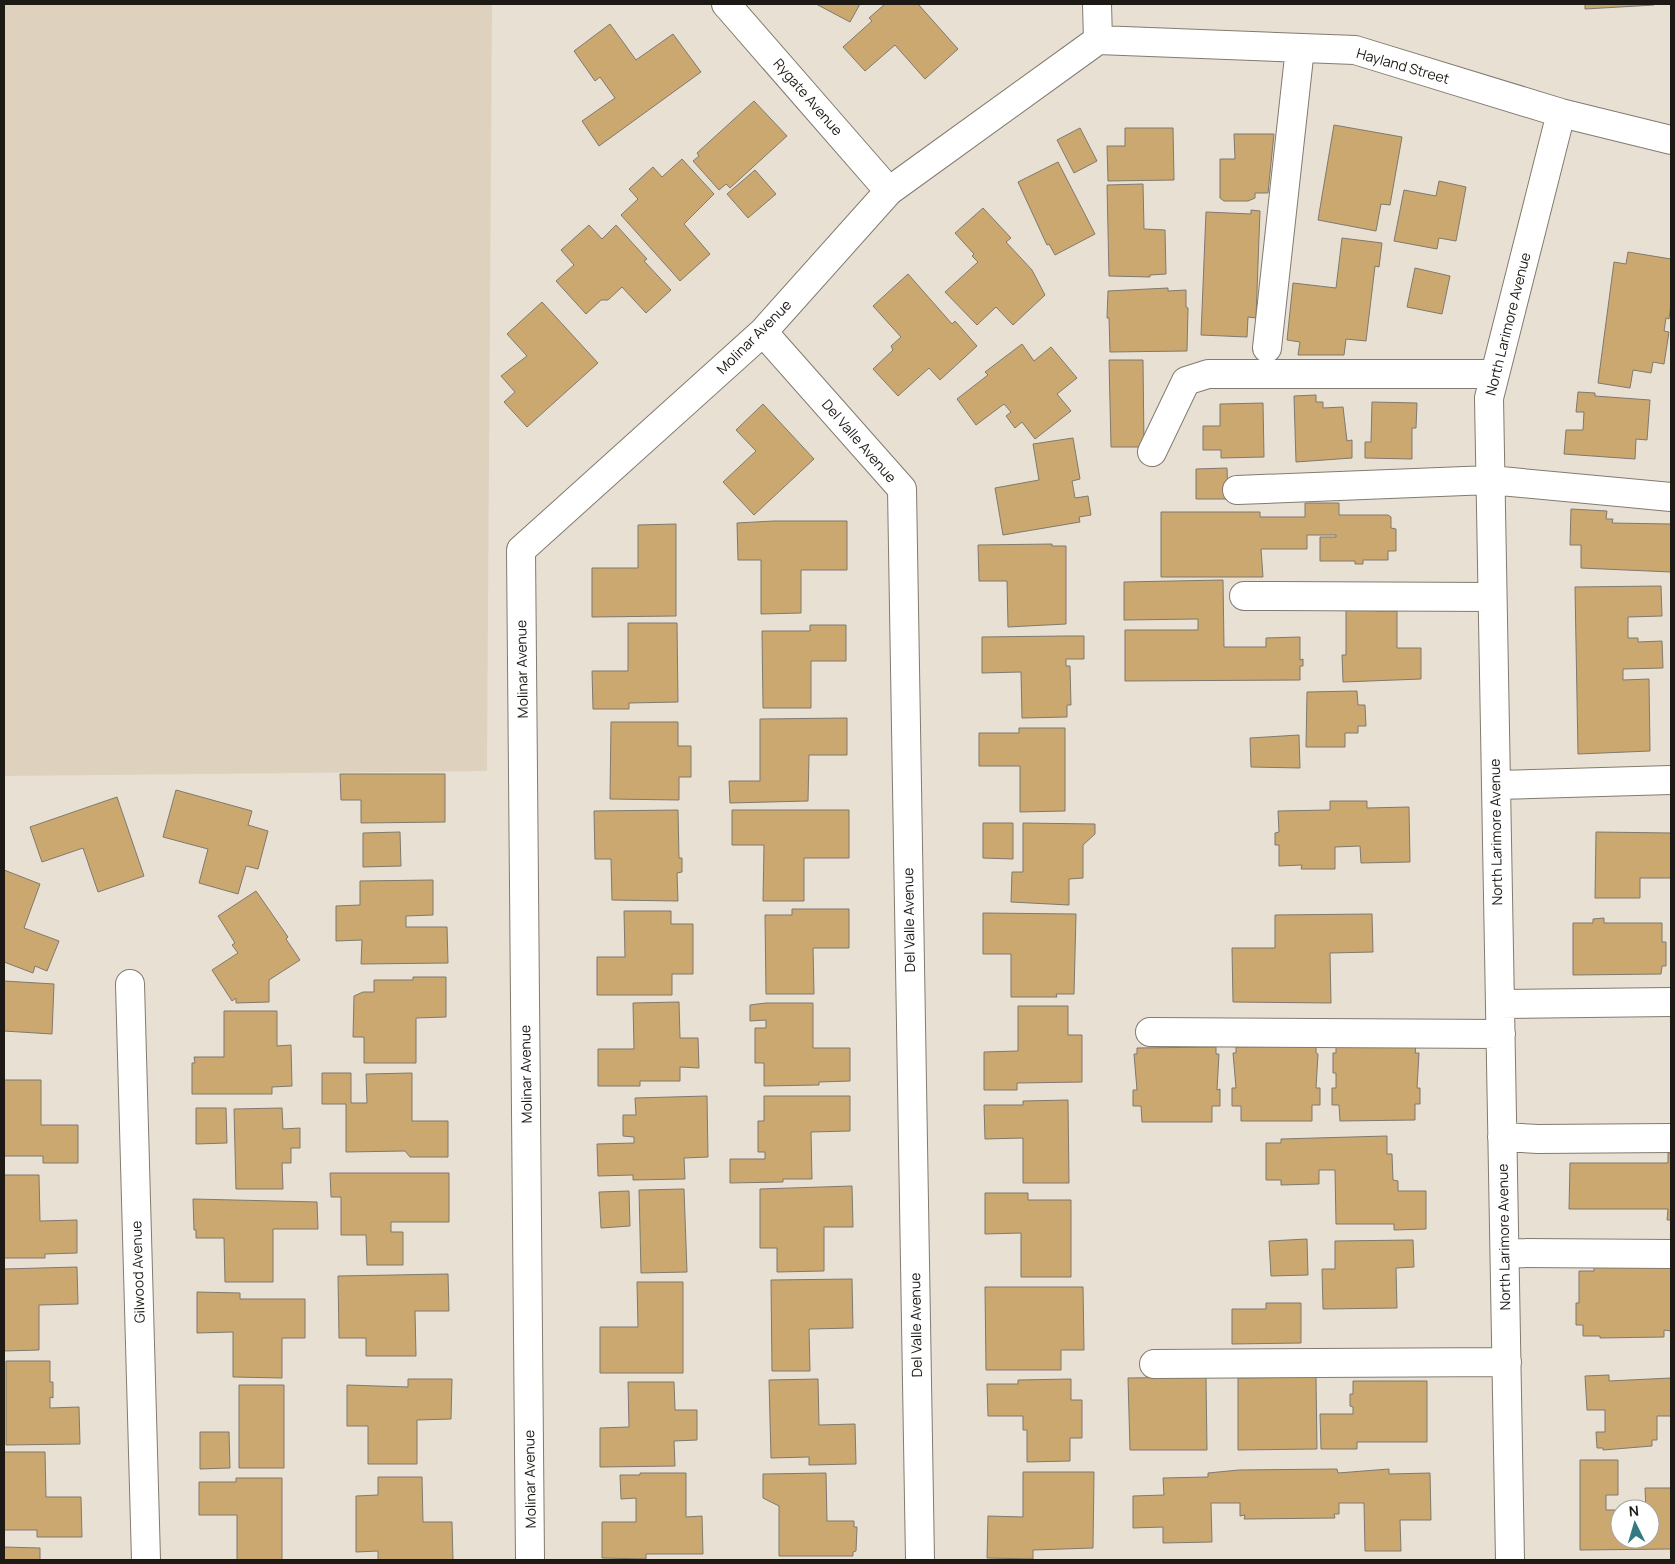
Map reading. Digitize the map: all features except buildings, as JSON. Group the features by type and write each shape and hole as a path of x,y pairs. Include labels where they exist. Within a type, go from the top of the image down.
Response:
{"street":[{"name":"Rygate Avenue","path":"726,4 889,191"},
{"path":"1097,4 1098,40"},
{"name":"Molinar Avenue","path":"530,1560 521,550 763,332 889,191 1098,40"},
{"name":"Hayland Street","path":"1098,40 1355,50 1561,113 1671,140"},
{"path":"1267,348 1300,48"},
{"name":"North Larimore Avenue","path":"1510,1560 1489,398 1561,113"},
{"name":"Del Valle Avenue","path":"763,332 902,489 920,1560"},
{"path":"1152,452 1186,381 1208,374 1494,374"},
{"path":"1237,490 1490,480 1671,497"},
{"path":"1244,596 1492,596"},
{"path":"1496,785 1671,780"},
{"name":"Gilwood Avenue","path":"130,984 146,1560"},
{"path":"1500,1004 1671,1002"},
{"path":"1150,1032 1501,1034"},
{"path":"1502,1138 1538,1140 1671,1138"},
{"path":"1504,1253 1671,1254"},
{"path":"1154,1364 1506,1362"}],"shaded area":[{"path":"4,4 492,4 487,771 4,776"}]}
